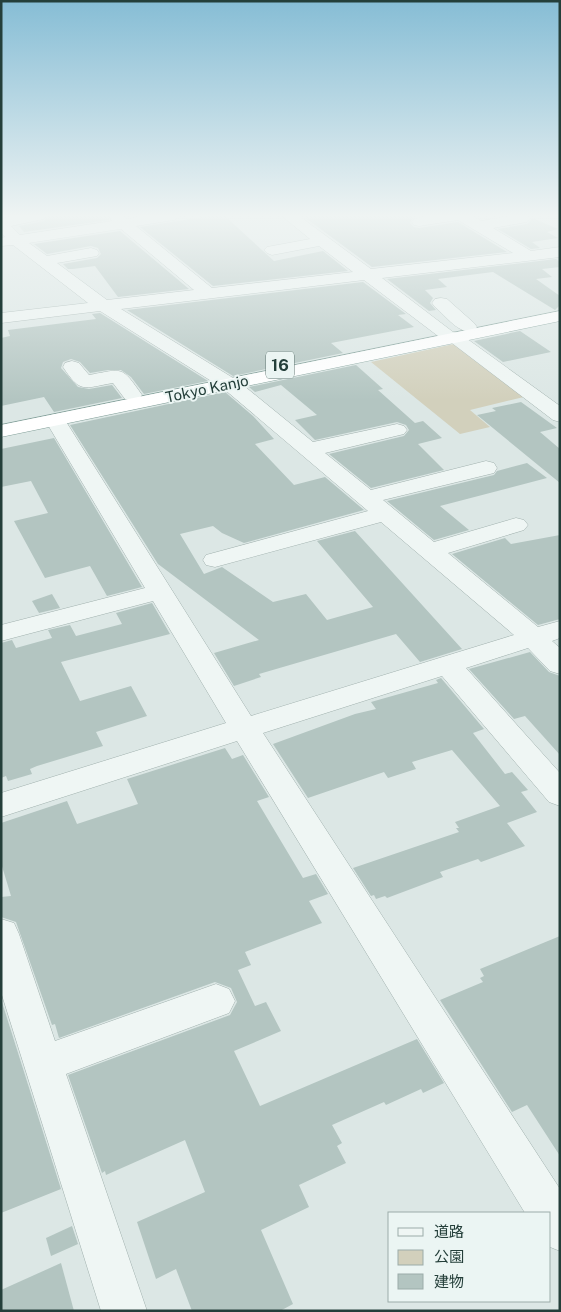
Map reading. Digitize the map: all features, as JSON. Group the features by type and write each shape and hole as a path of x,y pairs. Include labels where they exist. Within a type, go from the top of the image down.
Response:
{"highway":[{"name":"Tokyo Kanjo","path":"1,431 560,309"},
{"name":"Tokyo Kanjo","path":"455,332 560,316"},
{"name":"Tokyo Kanjo","path":"1,421 132,395 226,381"}],"street":[{"path":"65,277 102,305 226,381 533,637 560,665"},
{"path":"189,277 209,294"},
{"path":"254,277 290,300"},
{"path":"316,277 320,281"},
{"path":"356,277 359,281 455,332 560,416"},
{"path":"1,318 320,281 359,281 385,277"},
{"path":"441,303 455,332"},
{"path":"72,368 84,382 118,376 132,395"},
{"path":"55,420 159,592 549,1212"},
{"path":"308,450 397,430"},
{"path":"365,498 486,468"},
{"path":"215,560 384,514"},
{"path":"429,551 516,525"},
{"path":"1,633 159,592"},
{"path":"1,805 560,629"},
{"path":"447,664 560,794"},
{"path":"1,934 124,1311"},
{"path":"43,1064 216,1001"},
{"path":"551,1215 560,1229"}],"green space":[{"path":"454,344 528,396 470,410 490,427 460,434 371,362"}],"building":[{"path":"103,277 175,277 189,289 118,297"},
{"path":"202,277 292,277 213,286"},
{"path":"452,277 438,279 447,287 425,290 433,298 430,303 436,310 429,311 387,279"},
{"path":"502,277 550,277 536,279 560,296 560,305 555,310"},
{"path":"363,282 406,314 398,315 414,327 331,343 343,353 233,376 127,310"},
{"path":"100,313 208,381 144,394 131,377 121,370 90,373 80,362 71,359 63,362 61,368 78,387 89,389 112,385 122,398 54,412 44,397 1,406 1,338 10,336 8,330 96,319 92,314"},
{"path":"520,331 551,352 503,362 474,341"},
{"path":"356,365 383,389 378,390 415,423 423,421 442,438 418,444 444,470 371,488 329,454 404,436 409,430 406,425 397,422 315,440 295,420 317,415 281,385 255,392 249,387"},
{"path":"225,392 253,416 274,439 255,444 294,485 325,477 364,510 244,543 222,533 213,526 180,534 204,574 222,567 273,602 306,594 327,620 373,607 317,541 355,531 462,649 420,662 396,634 259,674 261,677 234,686 214,653 259,640 158,564 70,425"},
{"path":"521,402 557,428 540,432 560,449 560,483 477,415 496,411 492,408"},
{"path":"54,438 142,587 107,596 90,566 45,578 14,521 48,513 31,481 1,487 1,449"},
{"path":"527,463 547,478 440,506 469,530 434,540 387,501 494,475 497,471"},
{"path":"560,535 560,619 538,625 452,554 505,538 511,544"},
{"path":"52,594 60,608 39,613 32,601"},
{"path":"152,603 170,634 61,662 80,701 131,686 147,716 96,732 103,746 37,766 30,769 32,774 8,781 6,776 1,778 1,643 12,640 16,648 52,638 48,630 70,625 76,636 122,624 116,613"},
{"path":"530,652 549,672 560,676 560,755 525,716 514,719 469,669"},
{"path":"441,678 484,729 473,733 505,774 512,772 528,790 521,792 537,812 507,823 525,846 481,862 478,859 440,872 443,877 387,898 385,896 376,899 374,895 371,896 353,868 459,832 455,822 500,806 452,750 412,762 416,769 388,778 384,772 308,798 273,744 355,714 376,709 371,702 438,683 436,680"},
{"path":"225,748 232,759 243,755 269,797 257,801 303,878 316,874 328,894 309,901 322,923 245,952 251,965 238,970 255,1006 266,1002 281,1031 234,1051 260,1106 417,1039 444,1083 423,1093 421,1089 386,1105 384,1102 332,1125 342,1143 337,1146 346,1163 299,1185 309,1207 261,1230 293,1304 280,1311 192,1311 176,1269 156,1279 137,1222 205,1192 185,1140 106,1175 105,1171 102,1173 68,1075 230,1015 237,1002 231,988 215,982 59,1038 55,1024 52,1025 16,922 1,917 1,897 11,896 1,863 1,823 67,801 77,824 138,804 127,779"},
{"path":"560,936 560,1156 527,1105 512,1112 440,1000 483,982 480,978 484,976 480,969"},
{"path":"1,999 61,1189 1,1213"},
{"path":"72,1226 78,1244 51,1256 46,1238"},
{"path":"61,1263 74,1311 1,1311 1,1290"}]}
